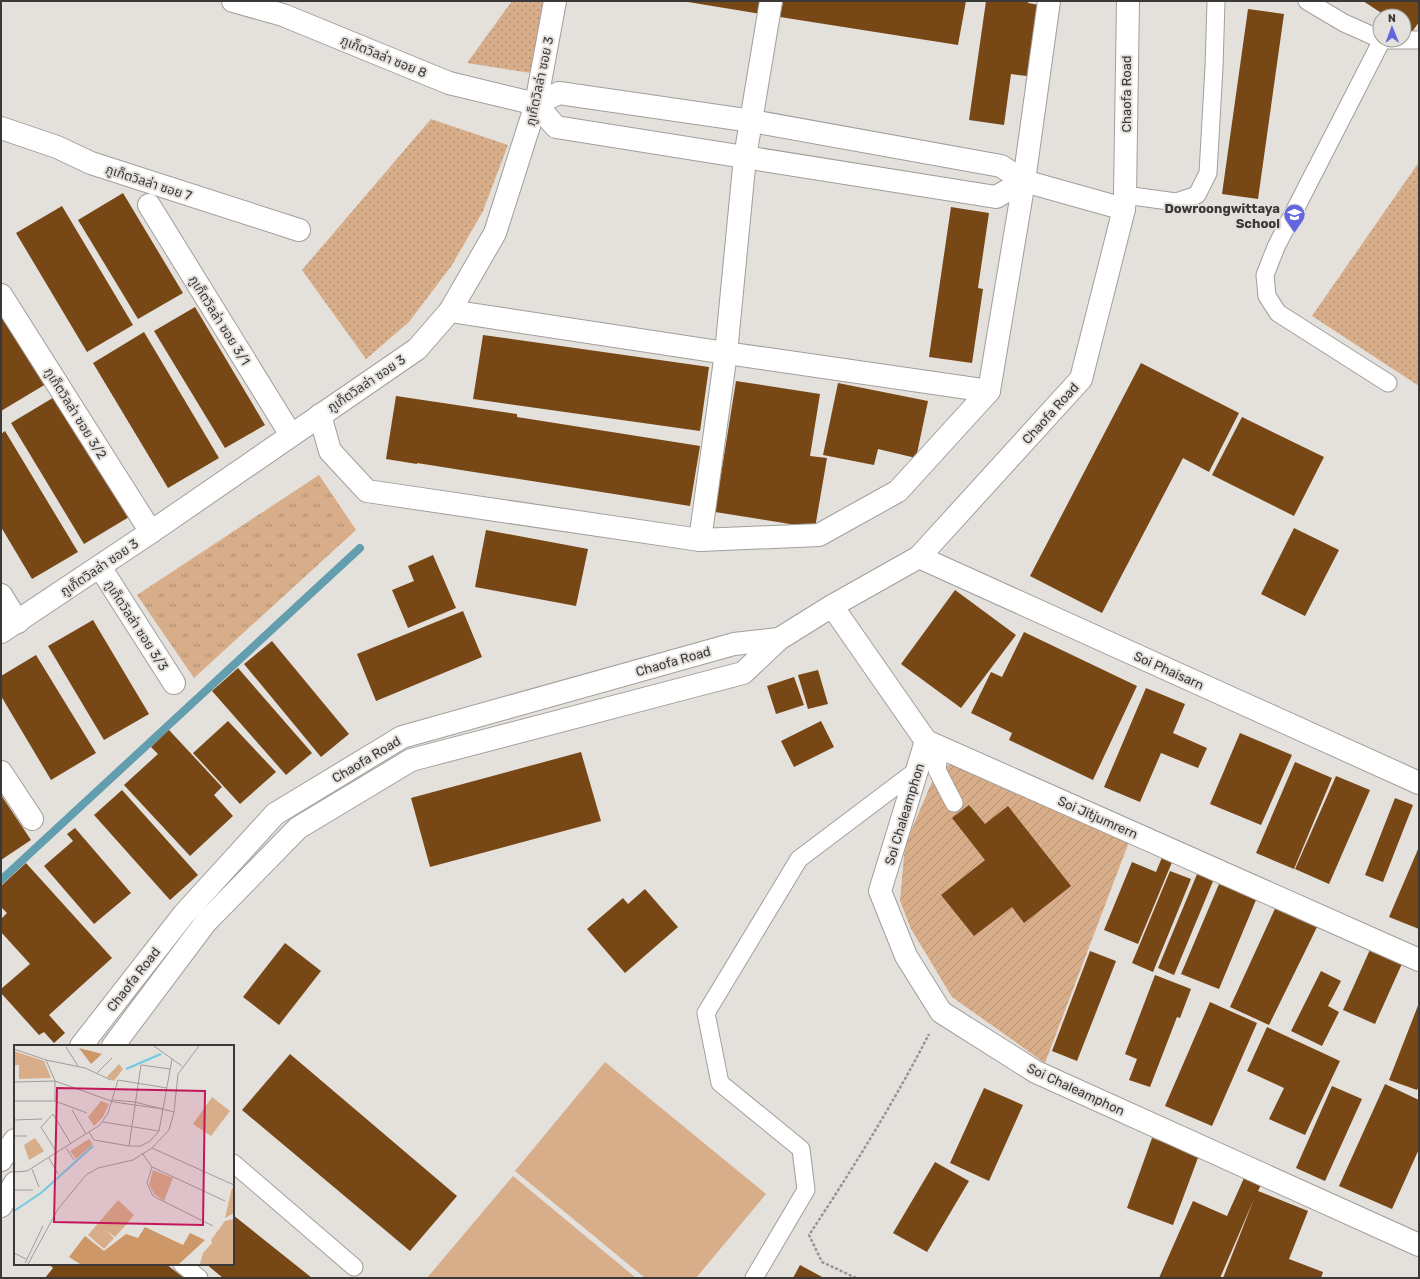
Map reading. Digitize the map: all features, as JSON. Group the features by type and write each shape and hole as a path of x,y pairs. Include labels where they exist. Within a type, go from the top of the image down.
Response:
{"street":[{"name":"ภูเก็ตวิลล่า ซอย 8","path":"233,1 283,15 449,83 536,104"},
{"name":"ภูเก็ตวิลล่า ซอย 3","path":"10,627 100,567 291,434 417,349 450,311 495,233 536,104 555,1"},
{"path":"700,540 726,354 745,157 771,1"},
{"path":"320,415 330,451 367,491 700,540 819,535 898,491 989,391 1024,181 1049,1"},
{"name":"Chaofa Road","path":"114,1045 206,922 298,828 411,760 743,673 779,639 832,606 919,558 1081,379 1124,202 1128,1"},
{"path":"1024,181 996,197 556,127 536,104 559,93 752,121 1001,166 1024,181 1124,202"},
{"name":"ภูเก็ตวิลล่า ซอย 7","path":"1,128 57,147 91,163 299,230"},
{"name":"ภูเก็ตวิลล่า ซอย 3/1","path":"149,205 291,434"},
{"name":"ภูเก็ตวิลล่า ซอย 3/2","path":"1,295 151,532"},
{"path":"450,311 726,354 989,391"},
{"name":"Soi Phaisarn","path":"919,558 1419,783"},
{"name":"ภูเก็ตวิลล่า ซอย 3/3","path":"100,567 174,683"},
{"path":"1,595 10,627"},
{"path":"832,606 933,743"},
{"name":"Chaofa Road","path":"82,1045 184,914 275,814 402,737 734,644 779,639"},
{"name":"Soi Chaleamphon","path":"933,743 917,770 880,891 906,956 941,1012 1036,1072 1419,1245"},
{"name":"Soi Jitjumrern","path":"933,743 1419,960"},
{"path":"1,772 32,819"},
{"path":"1,1160 14,1141"},
{"path":"1,1206 14,1185"}],"lane":[{"path":"1124,202 1176,202 1196,195 1208,173 1216,1"},
{"path":"1307,1 1344,23 1372,35"},
{"path":"1376,48 1276,247 1265,275 1267,296 1278,313 1388,383"},
{"path":"933,743 937,770 954,803"},
{"path":"754,1278 806,1190 801,1149 720,1083 706,1013 799,858 917,770"},
{"path":"234,1164 354,1267"},
{"path":"183,1265 199,1278"}],"path":[{"path":"856,1278 822,1262 809,1235 838,1191 906,1079 941,1012"}],"green space":[{"path":"512,1 543,1 531,73 467,63"},
{"path":"431,119 508,145 483,211 452,265 409,322 366,359 302,270"},
{"path":"1419,162 1419,386 1312,316"},
{"path":"319,475 356,530 194,678 137,595"},
{"path":"953,763 1129,842 1045,1063 952,997 911,929 900,901 905,845 937,770"},
{"path":"605,1062 766,1194 696,1278 645,1278 515,1171"},
{"path":"513,1176 636,1278 427,1278"}],"building":[{"path":"682,1 763,1 761,14"},
{"path":"783,1 966,1 958,45 780,17"},
{"path":"986,1 1028,1 1028,3 1045,6 1035,77 1011,74 1004,125 969,120"},
{"path":"1363,1 1419,1 1419,22 1412,32 1412,8 1374,8"},
{"path":"1248,9 1284,14 1258,199 1222,194"},
{"path":"123,193 183,293 138,319 78,220"},
{"path":"62,206 133,325 87,352 16,233"},
{"path":"951,207 989,213 978,288 983,289 972,363 929,357"},
{"path":"195,307 265,425 225,448 154,331"},
{"path":"1,310 46,384 1,411"},
{"path":"144,332 219,458 168,488 93,363"},
{"path":"483,335 709,367 700,431 473,399"},
{"path":"1141,363 1239,413 1209,472 1183,458 1102,613 1030,576"},
{"path":"736,381 820,394 810,456 827,458 815,528 715,512"},
{"path":"838,383 928,401 916,458 878,449 874,465 823,455"},
{"path":"61,393 134,514 84,544 11,423"},
{"path":"396,396 517,414 517,417 700,446 690,506 386,459"},
{"path":"1242,417 1324,457 1294,516 1212,475"},
{"path":"5,431 78,552 32,579 1,527 1,434"},
{"path":"1294,528 1339,550 1305,616 1261,594"},
{"path":"486,530 588,549 576,606 475,587"},
{"path":"433,555 456,608 408,628 392,590 414,581 408,566"},
{"path":"955,590 1016,635 961,708 901,664"},
{"path":"463,611 482,657 376,701 357,654"},
{"path":"93,620 149,714 104,740 48,646"},
{"path":"1024,632 1137,686 1093,780 1009,740 1012,733 971,713 991,672 1002,677"},
{"path":"272,641 349,734 321,757 244,664"},
{"path":"36,655 96,753 51,780 1,696 1,676"},
{"path":"238,668 312,753 286,775 212,691"},
{"path":"818,670 828,704 808,709 798,675"},
{"path":"794,677 804,705 776,714 767,686"},
{"path":"1146,688 1185,704 1173,733 1207,748 1198,768 1161,753 1140,802 1104,787"},
{"path":"228,721 276,772 240,804 193,753"},
{"path":"821,721 834,747 794,767 781,741"},
{"path":"169,730 222,787 214,795 233,816 190,856 124,785 158,754 151,747"},
{"path":"1240,733 1292,755 1261,825 1210,804"},
{"path":"581,752 601,821 430,867 411,798"},
{"path":"1295,762 1332,778 1294,869 1256,853"},
{"path":"1336,776 1370,790 1329,884 1295,869"},
{"path":"122,790 198,875 170,900 94,815"},
{"path":"1,795 31,840 1,860"},
{"path":"1395,798 1413,805 1383,882 1365,875"},
{"path":"969,805 985,824 1008,806 1071,886 1024,923 1012,907 974,936 941,895 985,860 952,818"},
{"path":"75,828 131,893 94,924 44,866 73,841 67,834"},
{"path":"1419,847 1419,929 1389,917"},
{"path":"1165,850 1175,855 1138,944 1104,930 1132,862 1156,872"},
{"path":"26,863 112,958 49,1015 65,1033 54,1043 44,1032 39,1035 1,993 1,989 30,964 1,932 1,919 7,913 1,907 1,886"},
{"path":"1200,867 1216,874 1174,975 1158,968"},
{"path":"1170,871 1191,879 1153,972 1132,963"},
{"path":"1219,884 1256,900 1219,989 1181,974"},
{"path":"645,889 678,927 625,973 587,929 623,898 628,904"},
{"path":"1278,902 1320,921 1269,1025 1230,1007"},
{"path":"285,943 321,971 279,1025 243,997"},
{"path":"1373,943 1405,957 1375,1024 1343,1010"},
{"path":"1090,951 1116,961 1077,1061 1052,1051"},
{"path":"1321,971 1341,981 1328,1006 1339,1012 1322,1046 1291,1031"},
{"path":"1155,975 1191,989 1180,1018 1177,1017 1150,1087 1129,1080 1137,1059 1125,1054"},
{"path":"1210,1002 1257,1023 1212,1126 1165,1106"},
{"path":"1419,1003 1419,1086 1417,1090 1389,1080"},
{"path":"1267,1027 1340,1061 1305,1135 1269,1119 1284,1088 1247,1071"},
{"path":"290,1054 457,1196 410,1251 242,1110"},
{"path":"1385,1084 1419,1100 1419,1149 1392,1209 1339,1186"},
{"path":"1332,1086 1362,1099 1325,1181 1296,1168"},
{"path":"984,1088 1023,1105 989,1181 950,1163"},
{"path":"1152,1138 1199,1155 1173,1225 1127,1208"},
{"path":"935,1162 969,1181 927,1252 893,1233"},
{"path":"1244,1178 1261,1185 1258,1191 1308,1211 1289,1259 1323,1272 1321,1278 1223,1278 1254,1199 1220,1278 1159,1278 1193,1201 1227,1216"},
{"path":"234,1216 312,1278 223,1278 207,1265 234,1265"},
{"path":"50,1265 167,1265 184,1278 45,1278 53,1268"},
{"path":"800,1265 824,1278 793,1278"}],"waterway":[{"path":"1,880 360,548"}],"place":[{"name":"Dowroongwittaya School","path":"1295,234"}]}
